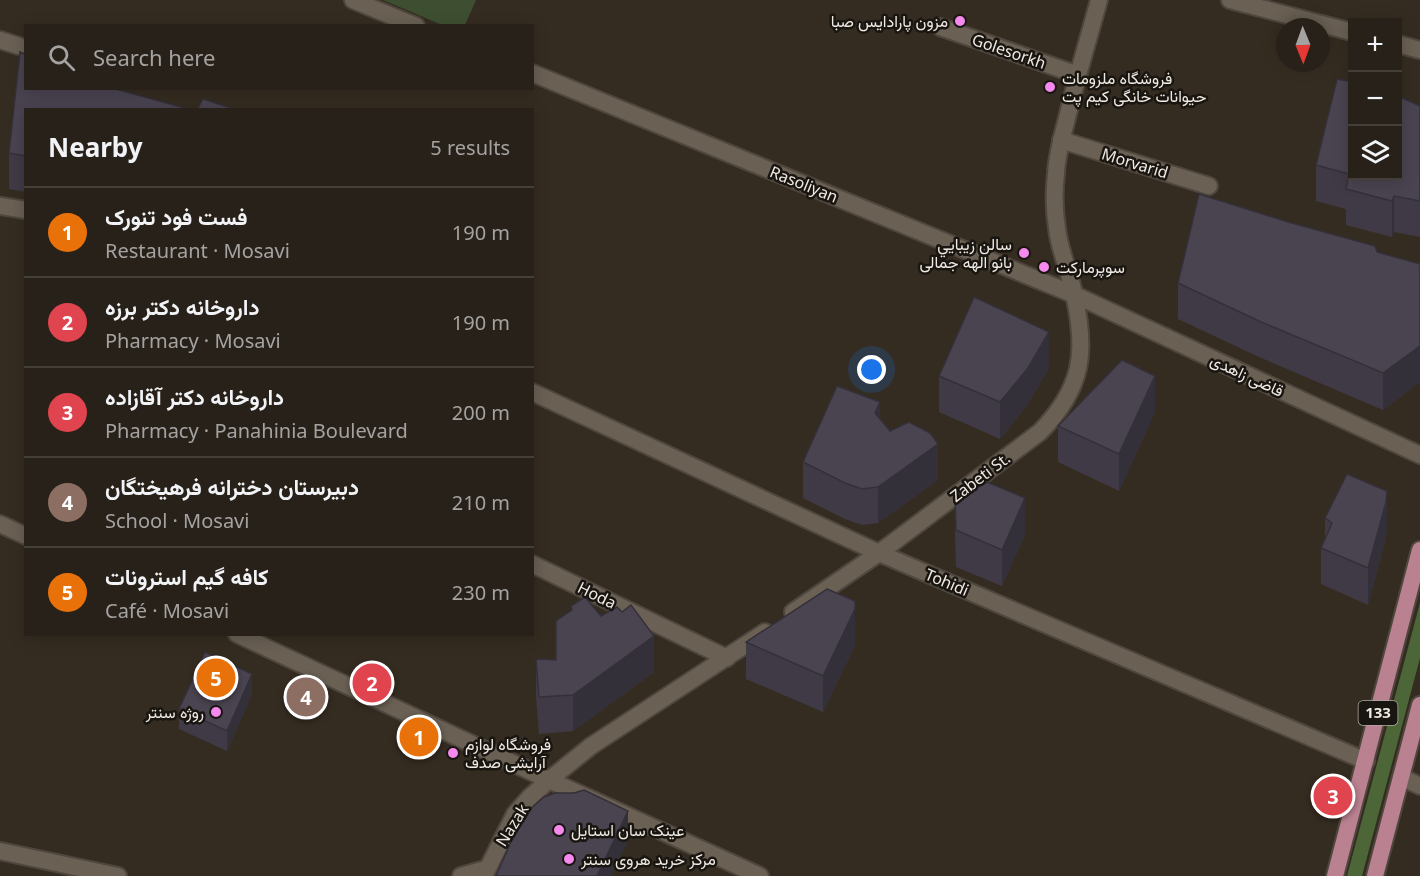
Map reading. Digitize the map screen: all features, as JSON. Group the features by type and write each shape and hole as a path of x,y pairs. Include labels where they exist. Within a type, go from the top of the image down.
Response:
{"main road":[{"name":"133","path":"1335,876 1420,550"},
{"name":"133","path":"1375,876 1420,705"}],"street":[{"path":"353,0 411,24"},
{"name":"Zabeti St.","path":"549,780 591,746 727,658 879,553 1040,432 1068,398 1081,359 1075,295 1057,230 1056,170 1061,141 1099,0"},
{"path":"1230,0 1348,31"},
{"name":"Golesorkh","path":"940,27 1078,75"},
{"path":"0,40 19,46"},
{"path":"1402,45 1420,50"},
{"name":"Rasoliyan","path":"534,74 1075,295"},
{"name":"Morvarid","path":"1061,141 1209,186"},
{"path":"0,206 24,210"},
{"name":"قاضی زاهدی","path":"1075,295 1420,454"},
{"name":"Tohidi","path":"534,393 879,553 1366,761"},
{"path":"0,524 24,535"},
{"name":"Hoda","path":"534,565 727,658"},
{"path":"241,636 760,876"},
{"path":"1401,777 1420,786"},
{"name":"Nazak","path":"485,872 515,814 549,780"},
{"path":"0,851 118,876"},
{"path":"461,876 485,872"}],"green space":[{"path":"383,0 476,0 465,24 440,24"},
{"path":"1420,603 1420,658 1362,876 1347,876"}],"building":[{"path":"20,52 24,54 24,90 119,90 185,108 24,108 24,156 9,153"},
{"path":"1337,79 1348,81 1348,174 1316,165"},
{"path":"1402,98 1420,106 1420,201 1394,196 1392,201 1346,189 1348,179 1402,180"},
{"path":"203,99 231,108 198,108"},
{"path":"1199,194 1375,246 1377,252 1420,264 1420,346 1383,373 1259,321 1178,283"},
{"path":"974,297 1049,332 1028,368 1000,402 939,376"},
{"path":"1122,360 1155,376 1119,454 1058,426"},
{"path":"837,386 880,402 875,413 890,431 909,422 930,433 938,444 878,487 862,489 803,462"},
{"path":"1347,474 1387,491 1368,568 1321,548 1332,523 1325,518"},
{"path":"987,482 1025,498 1002,550 956,530 955,499"},
{"path":"827,589 855,601 855,609 823,676 746,642"},
{"path":"585,597 601,616 617,607 622,612 631,605 654,636 573,695 539,697 536,659 556,660 556,621 572,610 571,606"},
{"path":"205,652 252,674 227,731 179,709"},
{"path":"584,790 628,811 597,876 496,876 527,812 544,797 555,793 574,793"}],"place":[{"name":"مزون پارادایس صبا","path":"960,21"},
{"name":"فروشگاه ملزومات حیوانات خانگی کیم پت","path":"1050,87"},
{"name":"سالن زيبايي بانو الهه جمالی","path":"1024,253"},
{"name":"سوپرمارکت","path":"1044,267"},
{"name":"کافه گیم استرونات","path":"216,678"},
{"name":"داروخانه دکتر برزه","path":"372,683"},
{"name":"دبیرستان دخترانه فرهیختگان","path":"306,697"},
{"name":"روژه سنتر","path":"216,712"},
{"name":"فست فود تنورک","path":"419,737"},
{"name":"فروشگاه لوازم آرایشی صدف","path":"453,753"},
{"name":"داروخانه دکتر آقازاده","path":"1333,796"},
{"name":"عینک سان استایل","path":"559,830"},
{"name":"مرکز خرید هروی سنتر","path":"569,859"}]}
